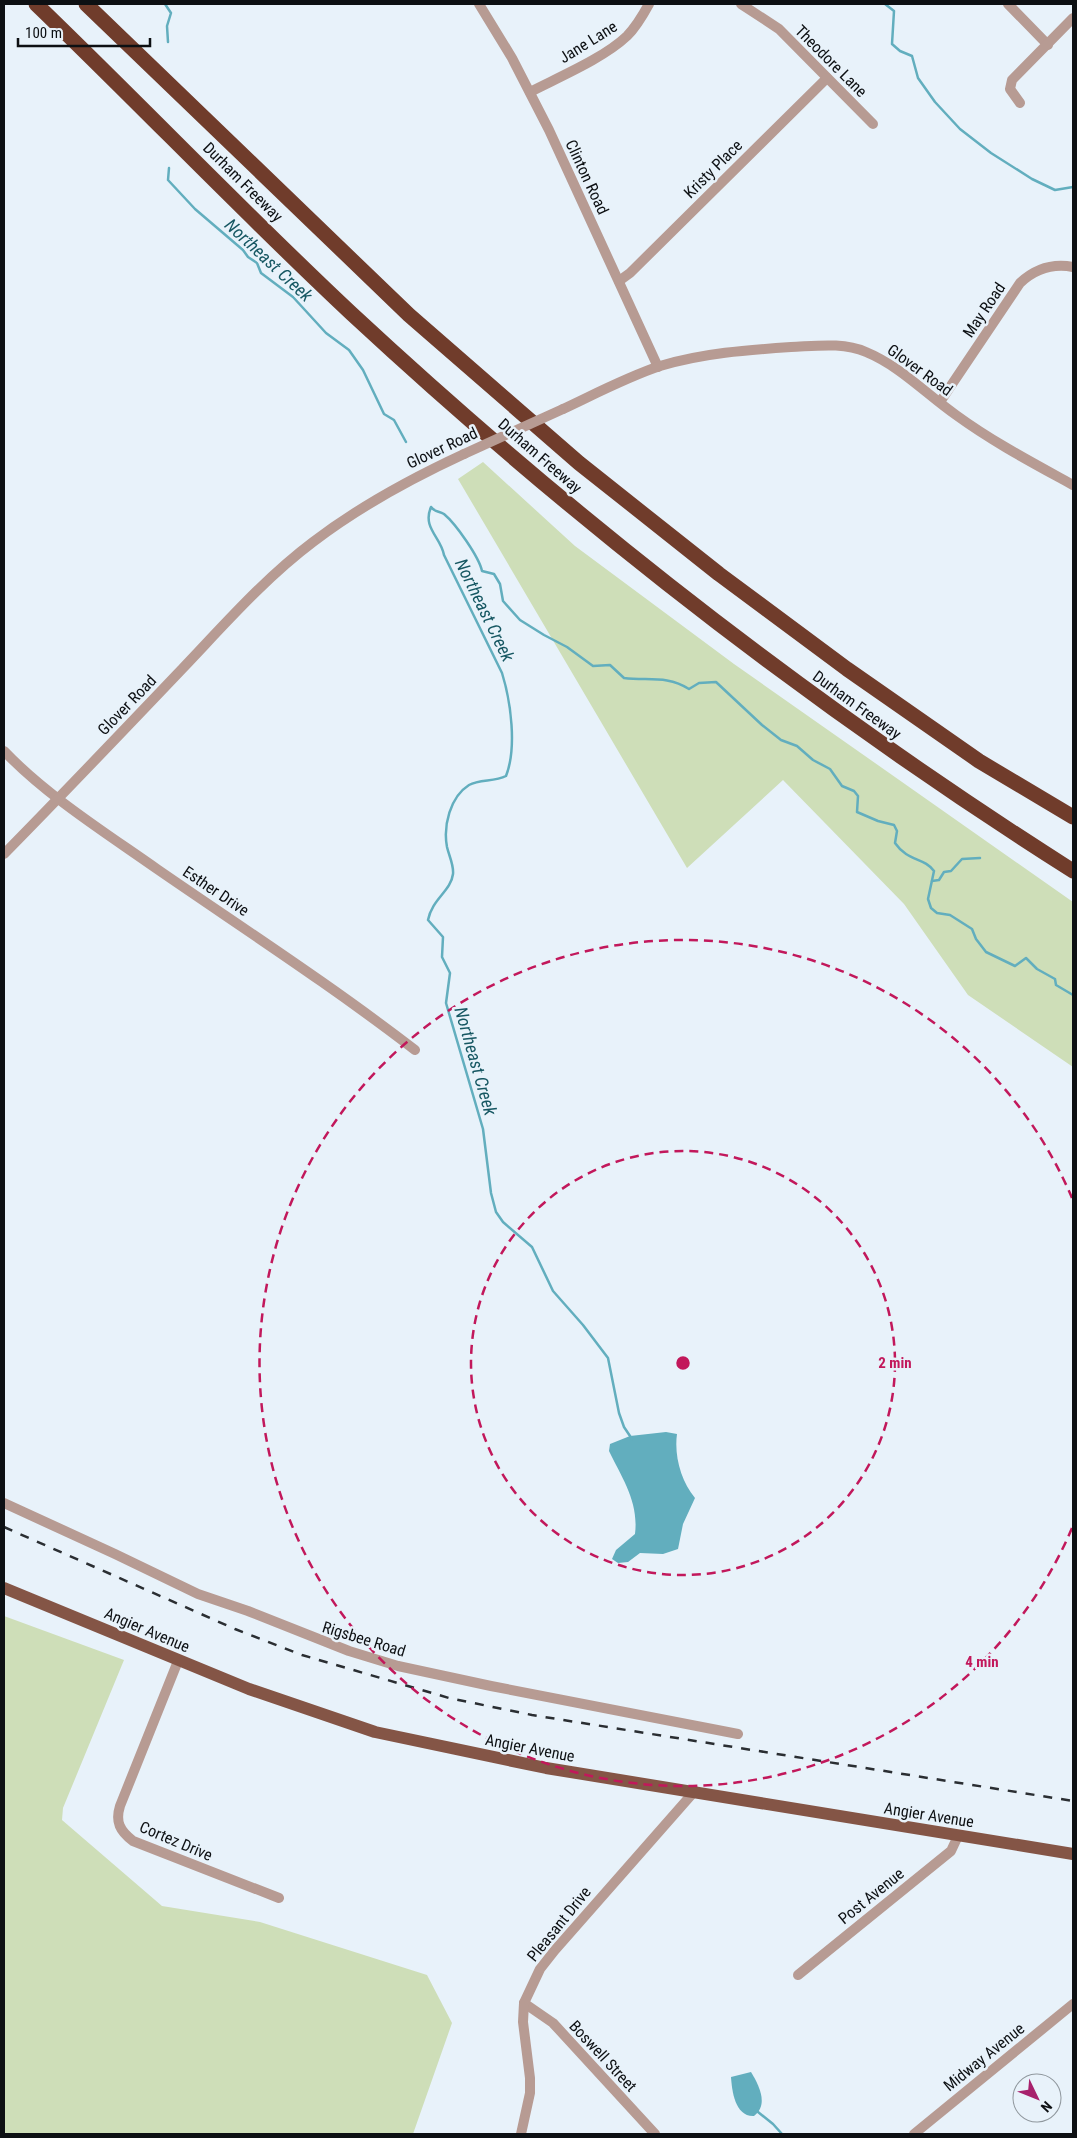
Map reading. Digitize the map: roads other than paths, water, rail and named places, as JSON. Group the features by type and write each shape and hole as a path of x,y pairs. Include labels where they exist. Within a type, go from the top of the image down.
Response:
{"highway":[{"name":"Durham Freeway","path":"36,4 354,315 568,503 694,605 816,697 956,796 1073,871"},
{"name":"Durham Freeway","path":"86,4 351,260 579,464 782,622 979,761 1073,817"},
{"path":"979,761 1073,825"}],"main road":[{"name":"Angier Avenue","path":"4,1588 249,1689 375,1732 536,1766 1073,1854"}],"street":[{"name":"Clinton Road","path":"479,4 530,92 658,367"},
{"name":"Jane Lane","path":"530,92 623,40 636,26 649,4"},
{"name":"Theodore Lane","path":"741,4 770,22 873,124"},
{"path":"1008,4 1048,45"},
{"path":"1020,103 1010,89 1012,80 1073,18"},
{"name":"Kristy Place","path":"619,281 630,273 827,78"},
{"name":"May Road","path":"940,402 1020,284 1029,275 1053,265 1073,267"},
{"name":"Glover Road","path":"4,854 196,654 293,559 331,528 417,476 658,367 699,356 729,352 825,345 865,351 903,374 989,438 1073,485"},
{"name":"Esther Drive","path":"4,751 19,766 127,847 341,994 416,1050"},
{"name":"Rigsbee Road","path":"4,1503 198,1594 248,1611 349,1651 398,1666 482,1684 738,1734"},
{"name":"Cortez Drive","path":"178,1661 120,1806 117,1821 125,1834 133,1841 279,1898"},
{"name":"Pleasant Drive","path":"521,2134 530,2093 523,2022 524,2003 531,1984 545,1962 610,1886 694,1793"},
{"name":"Post Avenue","path":"798,1975 951,1851 958,1836"},
{"name":"Boswell Street","path":"524,2003 553,2023 655,2134"},
{"name":"Midway Avenue","path":"914,2134 1073,2004"}],"water":[{"path":"666,1432 677,1434 677,1451 682,1476 695,1498 683,1524 678,1549 663,1554 640,1553 628,1562 618,1563 612,1559 616,1550 635,1534 636,1522 632,1501 609,1451 610,1444 630,1436"},
{"path":"751,2072 757,2083 762,2101 759,2111 754,2116 748,2115 739,2108 732,2089 731,2077"}],"waterway":[{"name":"Northeast Creek","path":"165,4 171,13 167,26 168,42"},
{"path":"885,4 894,11 892,44 900,51 912,56 918,78 935,102 960,129 991,153 1032,179 1055,190 1073,187"},
{"name":"Northeast Creek","path":"169,168 168,180 195,209 257,263 261,273 293,297 326,333 349,350 363,370 384,414 394,420 406,442"},
{"name":"Northeast Creek","path":"632,1439 624,1427 619,1413 608,1358 583,1325 553,1291 532,1247 503,1222 496,1212 491,1193 483,1129 446,1003 450,973 442,957 443,937 428,920 433,906 452,880 453,867 447,847 446,830 449,813 453,804 462,790 469,785 506,776 512,739 508,697 502,673 430,527 429,514 431,507 435,511 444,514 455,525 472,549 482,571 494,574 500,584 503,601 520,620 567,647 593,666 610,665 624,678 665,680 689,689 699,683 716,682 762,725 781,740 797,746 813,760 830,769 842,786 854,791 858,796 857,812 878,821 894,825 897,831 895,843 900,849 910,857 926,863 934,871 928,899 931,908 937,913 950,915 972,929 976,939 986,952 1015,966 1026,958 1037,969 1055,979 1056,985 1073,995"},
{"path":"932,881 939,880 944,872 951,871 962,859 980,858"},
{"path":"758,2112 782,2134"}],"railway":[{"path":"4,1527 235,1629 302,1655 449,1698 532,1715 1073,1801"}]}
